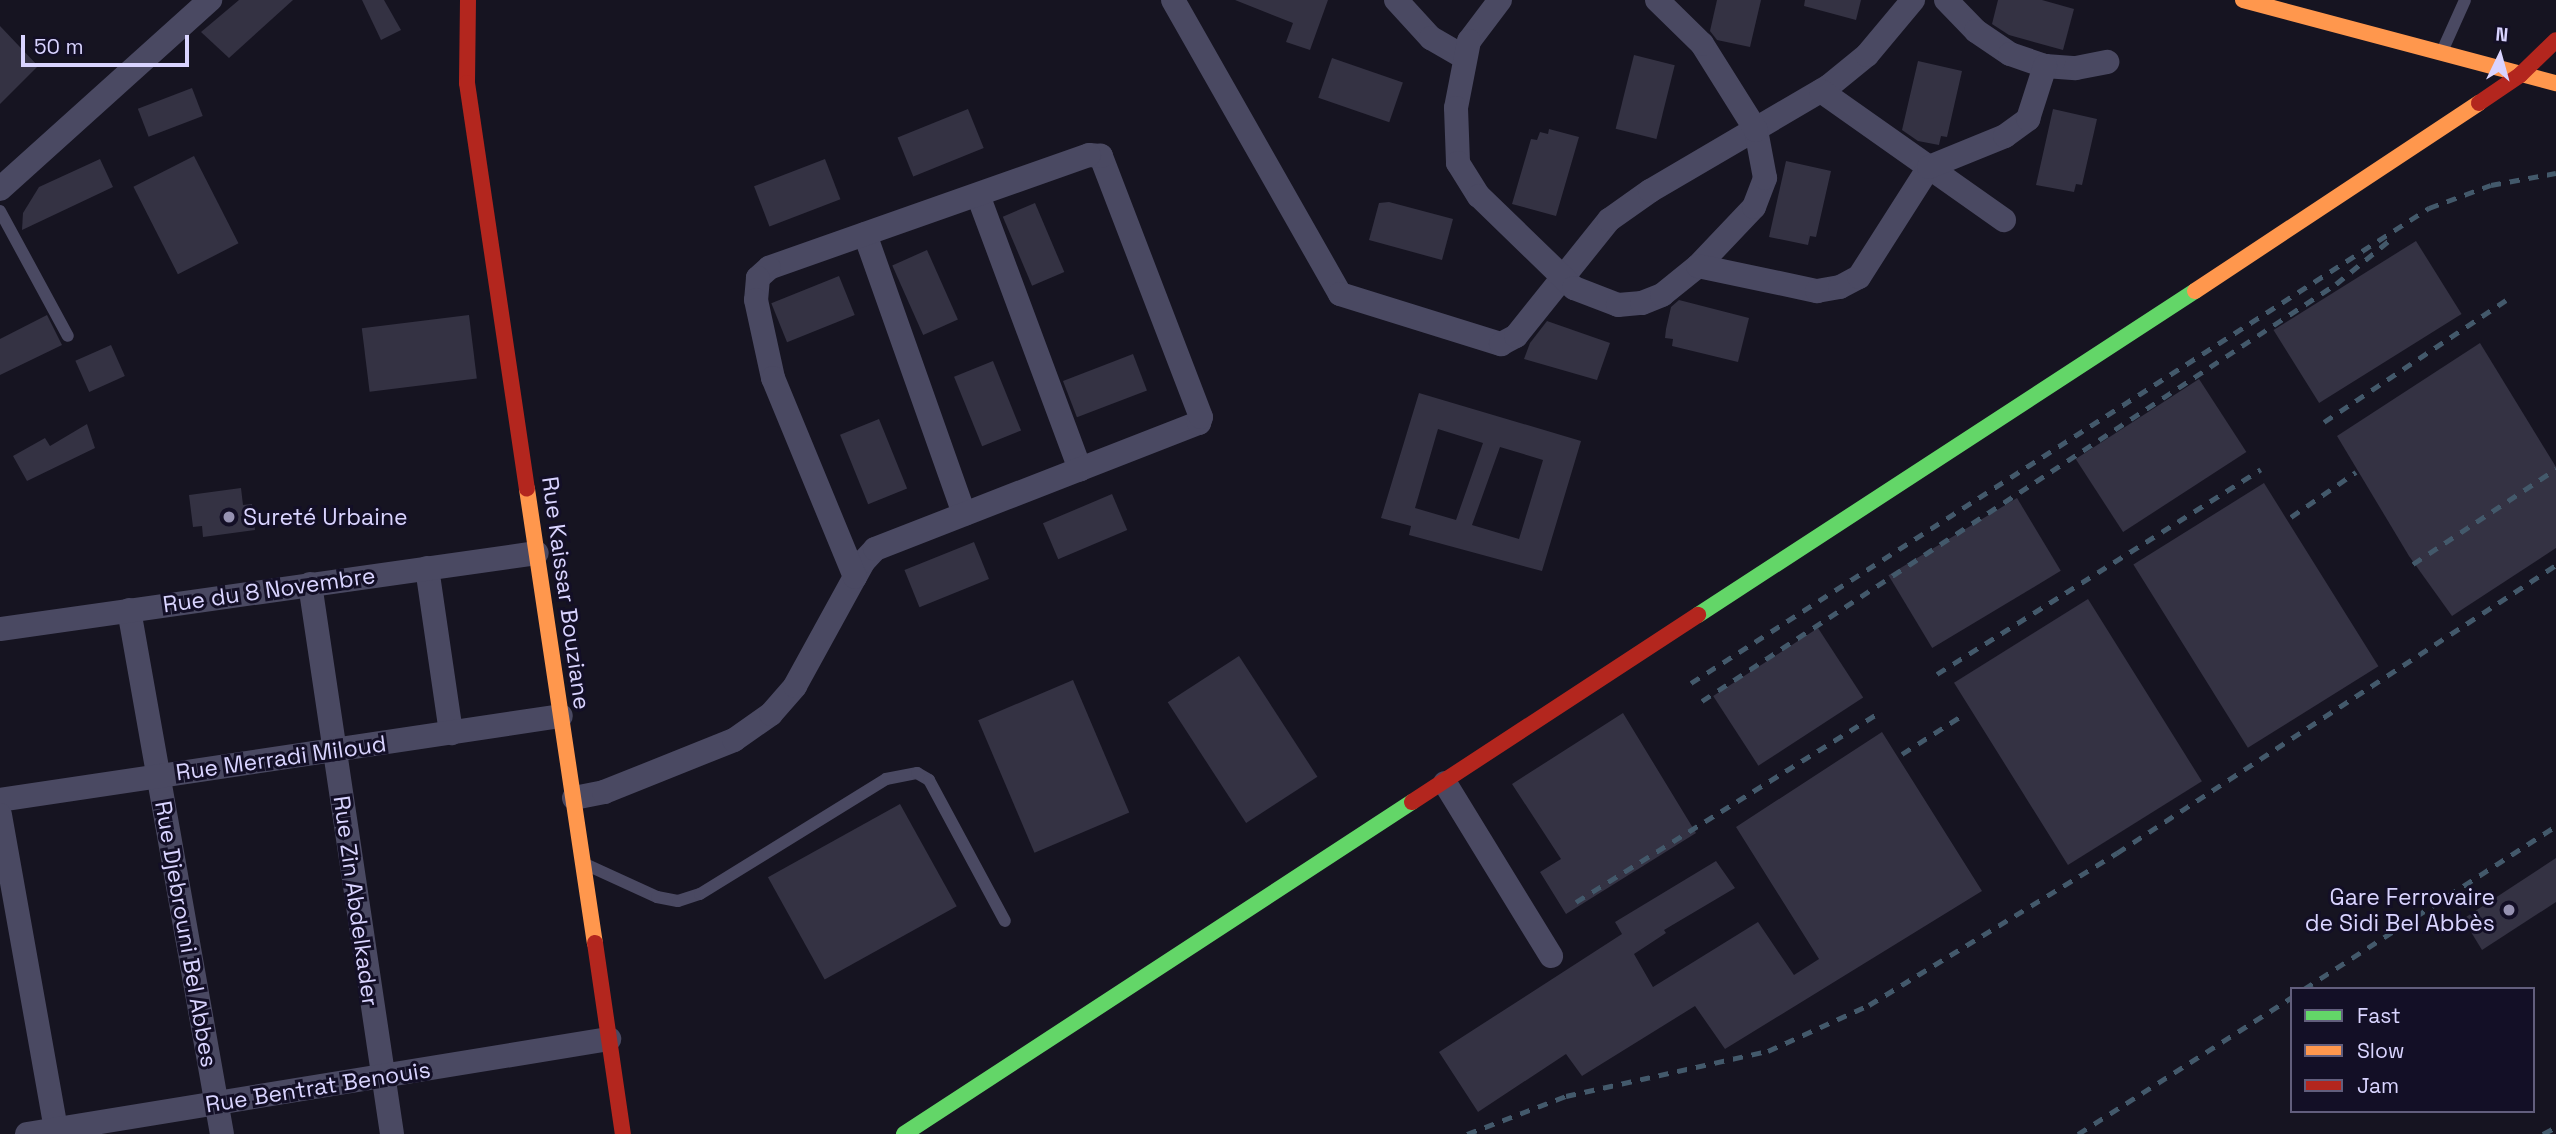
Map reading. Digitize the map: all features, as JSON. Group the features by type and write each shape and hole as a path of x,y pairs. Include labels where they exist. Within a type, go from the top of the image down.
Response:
{"street":[{"path":"0,189 210,0"},
{"name":"Rue Kaissar Bouziane","path":"468,0 466,58 623,1134"},
{"path":"466,58 485,0"},
{"path":"1173,0 1343,298 1506,344 1609,220 1821,91 1867,55 1913,0"},
{"path":"1396,0 1431,38 1465,58"},
{"path":"1500,0 1474,31 1465,58 1456,108 1458,163 1479,196 1561,275 1593,299 1642,303 1662,295 1698,265 1759,200 1764,159 1756,130 1702,44 1657,0"},
{"path":"1946,0 1976,31 2010,54 2045,66 2077,68 2108,62"},
{"path":"2243,0 2556,83"},
{"path":"904,1134 1445,783 2520,75 2556,40"},
{"path":"1698,265 1783,286 1817,291 1840,287 1859,277 1872,261 1929,167 2006,136 2028,119 2045,66"},
{"path":"1821,91 2004,220"},
{"path":"574,798 604,792 734,740 771,714 795,686 855,578 875,548 1191,429 1200,421 1104,159 1089,155 769,268 760,274 755,288 773,378 855,578"},
{"path":"978,195 1080,470"},
{"path":"865,234 964,514"},
{"name":"Rue du 8 Novembre","path":"0,629 537,553"},
{"path":"426,568 451,733"},
{"name":"Rue Zin Abdelkader","path":"310,584 381,1076 392,1134"},
{"name":"Rue Djebrouni Bel Abbes","path":"129,610 222,1134"},
{"name":"Rue Merradi Miloud","path":"0,800 561,716"},
{"path":"1445,783 1551,956"},
{"path":"0,815 56,1131"},
{"name":"Rue Bentrat Benouis","path":"27,1134 609,1038"}],"lane":[{"path":"2441,54 2465,0"},
{"path":"0,211 68,336"},
{"path":"583,863 657,897 678,901 700,894 886,779 918,774 929,780 1005,921"}],"building":[{"path":"239,0 293,0 229,58 201,32"},
{"path":"362,0 384,0 401,30 381,40"},
{"path":"1235,0 1328,0 1310,50 1286,42 1293,23"},
{"path":"1717,0 1761,0 1750,47 1717,40 1710,31"},
{"path":"1805,0 1861,0 1856,20 1804,6"},
{"path":"1998,0 2042,0 2074,9 2063,50 2009,35 1992,24"},
{"path":"0,26 38,66 0,104"},
{"path":"1634,55 1675,65 1656,139 1616,129"},
{"path":"1332,58 1403,82 1389,122 1318,98"},
{"path":"1918,61 1962,71 1947,137 1941,136 1939,145 1918,141 1902,130"},
{"path":"192,88 203,116 149,137 138,109"},
{"path":"968,109 984,148 913,176 898,137"},
{"path":"2053,109 2097,119 2082,185 2076,184 2074,192 2036,185"},
{"path":"1549,129 1579,137 1556,216 1512,204 1531,139 1537,140 1540,132 1548,134"},
{"path":"194,156 238,243 178,274 133,187"},
{"path":"100,159 113,187 22,230 23,213 39,187"},
{"path":"825,159 840,199 769,226 754,186"},
{"path":"1786,161 1831,171 1816,237 1810,236 1808,245 1769,237"},
{"path":"1389,202 1453,219 1442,260 1369,240 1379,203"},
{"path":"1035,203 1064,272 1032,286 1003,217"},
{"path":"2416,241 2462,314 2319,403 2274,330"},
{"path":"927,250 958,319 923,335 892,265"},
{"path":"839,276 855,315 787,342 771,303"},
{"path":"1679,300 1749,318 1738,362 1672,346 1673,339 1665,338 1666,329 1671,307"},
{"path":"47,315 62,345 0,375 0,339"},
{"path":"469,315 477,379 370,392 362,328"},
{"path":"1547,321 1610,343 1597,380 1524,359 1530,343"},
{"path":"2480,343 2556,467 2556,548 2452,616 2409,556 2337,436"},
{"path":"111,345 125,376 89,392 75,361"},
{"path":"1133,354 1147,390 1077,417 1063,381"},
{"path":"993,361 1021,431 982,446 954,377"},
{"path":"2199,379 2246,452 2123,532 2076,459"},
{"path":"1419,393 1581,441 1542,571 1409,535 1411,526 1381,518","holes":["1438,429 1483,443 1456,520 1415,508","1500,447 1543,460 1519,539 1472,525"]},
{"path":"879,419 907,489 868,504 840,435"},
{"path":"87,424 95,448 27,481 13,456 45,438 50,446"},
{"path":"2264,483 2378,666 2248,748 2133,565"},
{"path":"241,488 243,505 252,504 255,530 203,537 202,526 193,527 189,495"},
{"path":"1112,494 1127,530 1058,559 1043,523"},
{"path":"2017,498 2061,571 1932,648 1888,575"},
{"path":"974,542 989,579 919,607 904,570"},
{"path":"2088,599 2202,781 2068,865 1954,683"},
{"path":"1818,628 1863,698 1758,766 1713,696"},
{"path":"1239,656 1317,777 1246,823 1168,702"},
{"path":"1073,680 1129,813 1034,853 978,720"},
{"path":"1623,713 1696,833 1566,914 1540,872 1561,859 1512,784"},
{"path":"1882,732 1982,891 1725,1049 1695,1006 1582,1076 1566,1054 1478,1112 1439,1052 1622,934 1615,922 1716,861 1735,888 1664,930 1666,933 1634,954 1653,987 1758,922 1794,975 1819,959 1736,827"},
{"path":"900,804 957,906 825,980 768,877"},
{"name":"Gare Ferrovaire de Sidi Bel Abbès","path":"2556,858 2556,902 2482,950 2463,919"}],"railway":[{"path":"1691,683 2429,208 2491,185 2556,173"},
{"path":"1702,701 2336,284 2391,239"},
{"path":"2324,422 2506,300"},
{"path":"1937,674 2261,469"},
{"path":"2413,564 2556,469"},
{"path":"2291,517 2356,472"},
{"path":"1467,1134 1566,1096 1768,1051 1869,1005 2117,853 2556,565"},
{"path":"1576,902 1877,714"},
{"path":"1902,754 1963,715"},
{"path":"2307,987 2556,826"},
{"path":"2078,1134 2290,998"},
{"path":"2543,1134 2556,1127"}],"traffic: fast":[{"path":"1698,615 2195,291"},
{"path":"904,1134 1412,802"}],"traffic: slow":[{"path":"2243,0 2556,83"},
{"path":"2195,291 2479,103"},
{"path":"527,489 595,943"}],"traffic: jam":[{"path":"468,0 467,83 527,489"},
{"path":"2479,103 2520,75 2556,40"},
{"path":"1412,802 1698,615"},
{"path":"595,943 623,1134"}],"place":[{"name":"Sureté Urbaine","path":"229,517"},
{"name":"Gare Ferrovaire de Sidi Bel Abbès","path":"2509,910"}]}
